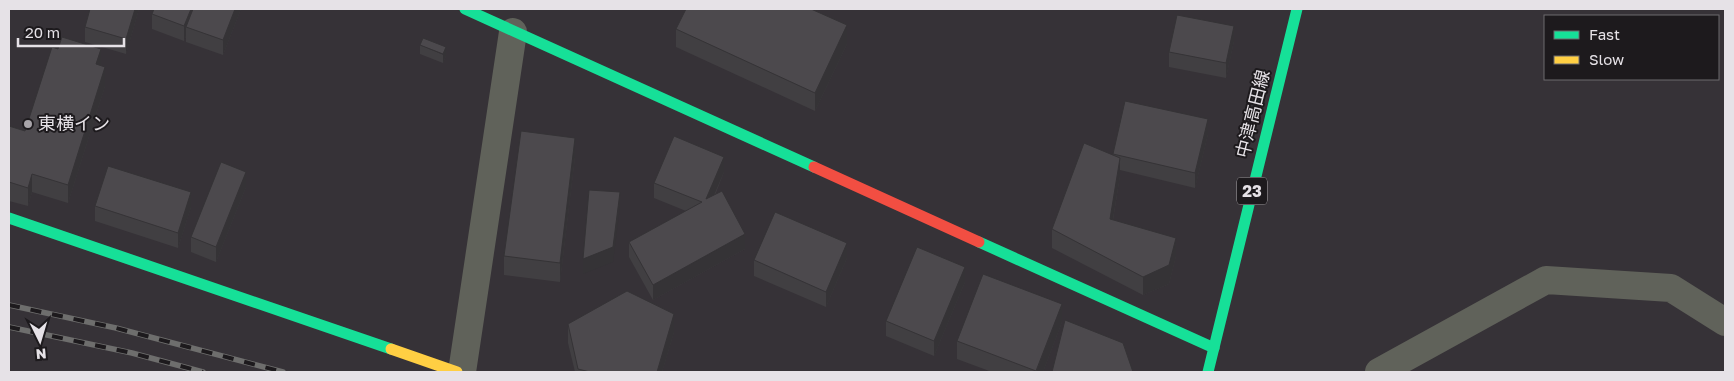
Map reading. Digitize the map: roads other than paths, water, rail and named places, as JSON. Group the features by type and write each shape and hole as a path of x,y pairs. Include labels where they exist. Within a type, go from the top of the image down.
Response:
{"street":[{"path":"465,9 1214,348"},
{"name":"中津高田線","path":"1208,372 1297,9"},
{"path":"462,372 513,32"},
{"path":"9,218 457,372"},
{"path":"1379,372 1546,280 1671,288 1725,322"}],"railway":[{"path":"9,305 116,328 283,372"},
{"path":"9,327 132,353 203,372"}],"place":[{"name":"東横イン","path":"28,124"}]}
